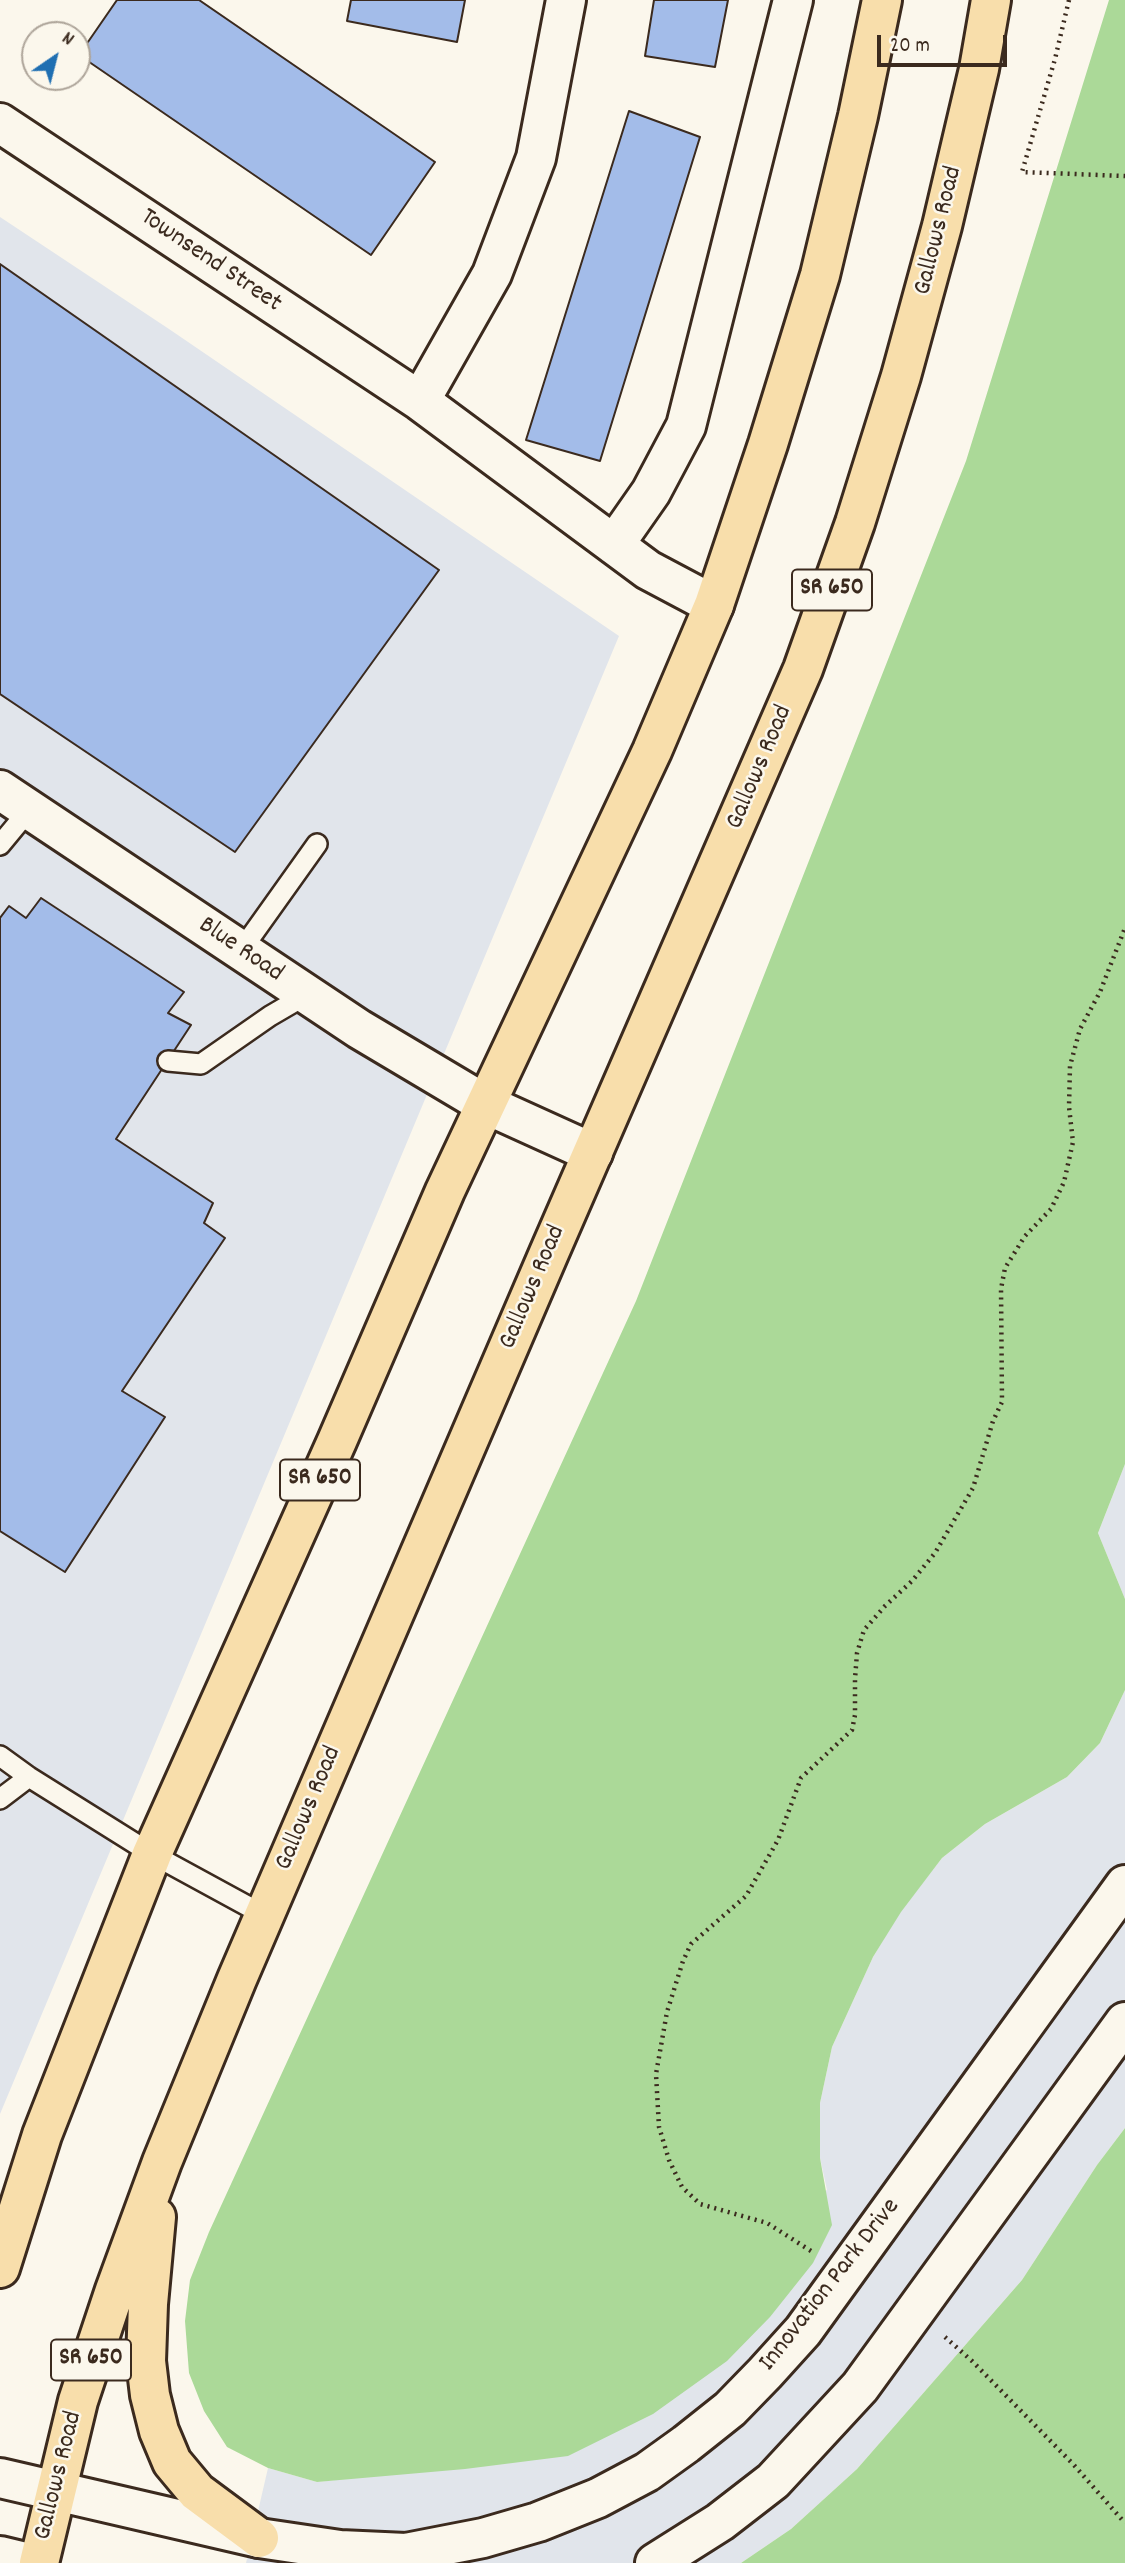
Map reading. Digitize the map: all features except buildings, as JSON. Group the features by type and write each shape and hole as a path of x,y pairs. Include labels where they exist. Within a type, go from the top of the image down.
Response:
{"main road":[{"name":"SR 650","path":"0,2268 42,2135 152,1854 485,1104 637,784 714,605 768,444 820,275 858,116 882,0"},
{"name":"Gallows Road","path":"39,2563 78,2401 162,2162 264,1915 803,669 856,523 901,376 943,226 991,0"},
{"path":"162,2162 148,2304 146,2361 150,2395 159,2431 172,2462 197,2492 259,2538"}],"street":[{"path":"420,401 492,274 536,158 566,0"},
{"path":"614,545 651,492 686,426 793,0"},
{"name":"Townsend Street","path":"0,123 420,401 648,570 714,605"},
{"name":"Blue Road","path":"15,800 306,995 485,1104 593,1153"},
{"name":"Innovation Park Drive","path":"0,2478 259,2538 340,2550 406,2553 483,2538 538,2522 598,2498 647,2472 730,2409 803,2331 1125,1885"},
{"path":"655,2563 720,2522 773,2481 860,2387 1125,2022"},
{"path":"0,2556 29,2563"}],"lane":[{"path":"0,845 15,800"},
{"path":"240,952 317,844"},
{"path":"168,1060 201,1064 270,1016 306,995"},
{"path":"0,1756 152,1854 264,1915"},
{"path":"0,1799 29,1777"}],"path":[{"path":"1069,0 1022,172 1125,176"},
{"path":"845,2272 767,2223 700,2204 682,2187 659,2127 656,2074 667,2012 691,1944 746,1896 778,1840 801,1778 852,1730 857,1653 864,1630 935,1553 973,1488 993,1421 1002,1402 1001,1289 1004,1268 1025,1236 1051,1209 1064,1182 1073,1142 1069,1107 1070,1066 1080,1029 1100,992 1125,928"},
{"path":"913,2316 944,2336 972,2361 1074,2465 1125,2524"}],"shaded area":[{"path":"0,217 619,636 0,2114"},
{"path":"1125,1464 1125,1599 1098,1533"},
{"path":"1125,1690 1125,2128 1097,2165 1022,2280 857,2469 791,2529 741,2563 246,2563 268,2468 317,2482 373,2476 827,2190 820,2158 820,2103 832,2047 873,1957 900,1912 942,1858 985,1824 1067,1777 1100,1743"}],"green space":[{"path":"1109,0 1125,0 1125,1464 1098,1533 1125,1599 1125,1690 1100,1743 1067,1777 985,1824 942,1858 901,1912 873,1957 832,2047 820,2103 820,2158 832,2225 813,2263 770,2317 727,2361 653,2414 568,2456 465,2469 317,2482 268,2468 227,2447 204,2411 189,2373 185,2321 190,2280 209,2232 636,1301 966,461"},
{"path":"1125,2128 1125,2563 741,2563 791,2529 857,2469 1022,2280 1097,2165"}]}
